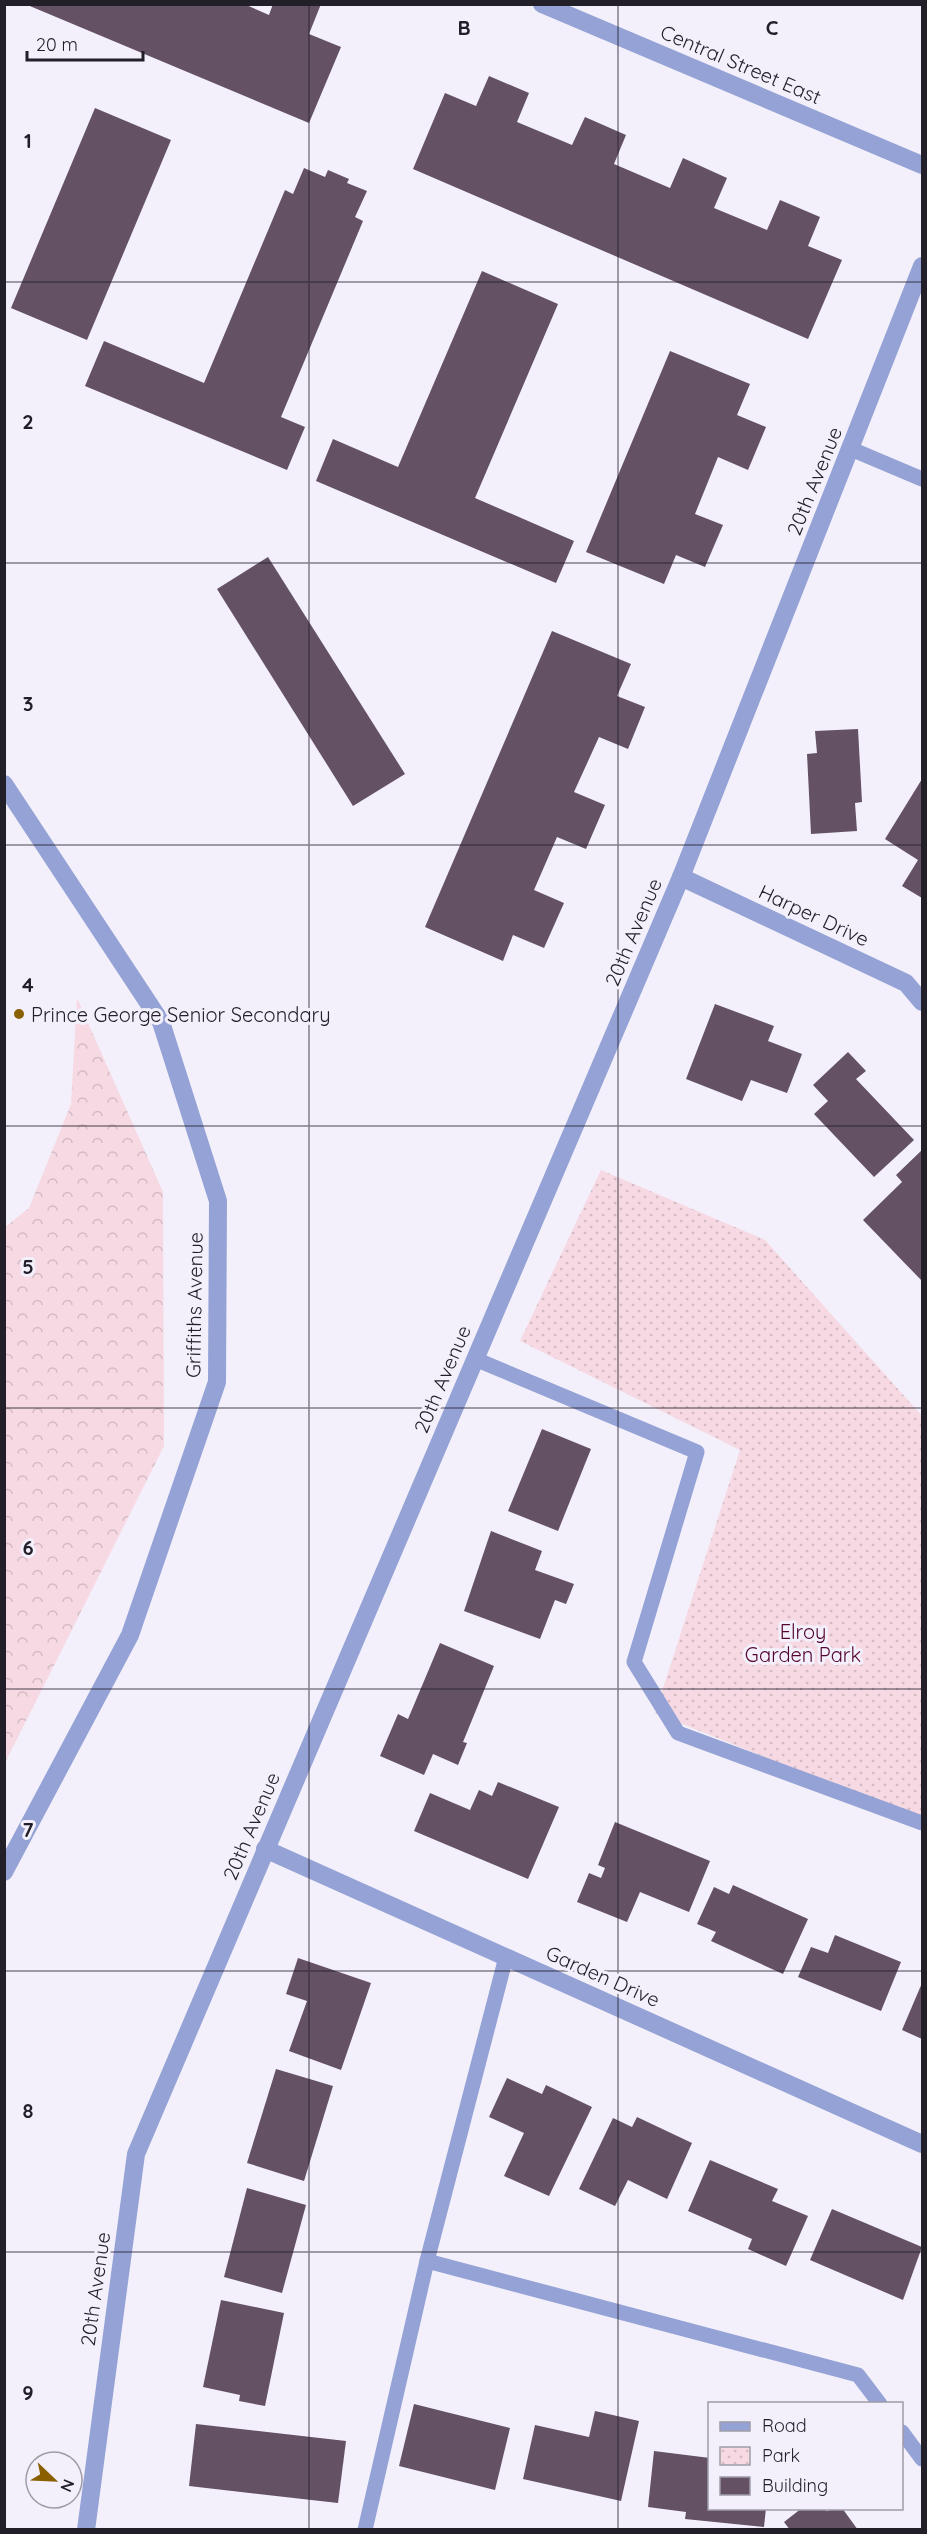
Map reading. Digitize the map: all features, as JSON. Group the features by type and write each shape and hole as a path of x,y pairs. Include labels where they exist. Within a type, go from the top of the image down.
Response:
{"street":[{"name":"Central Street East","path":"542,4 922,165"},
{"name":"20th Avenue","path":"86,2529 136,2154 681,877 922,266"},
{"name":"Griffiths Avenue","path":"4,784 161,1023 218,1201 218,1382 130,1635 4,1872"},
{"name":"Harper Drive","path":"681,877 906,983 922,1002"},
{"name":"Garden Drive","path":"266,1849 922,2144"}],"lane":[{"path":"851,449 922,479"},
{"path":"475,1359 697,1452 634,1662 678,1733 922,1823"},
{"path":"365,2529 427,2262 506,1958"},
{"path":"427,2262 858,2374 879,2402"},
{"path":"903,2433 922,2459"}],"green space":[{"path":"77,998 163,1192 164,1446 5,1763 5,1227 29,1208 71,1104"},
{"name":"Elroy Garden Park","path":"601,1170 765,1240 922,1416 922,1820 655,1713 740,1450 520,1341"}],"building":[{"path":"25,4 244,4 269,15 273,4 321,4 309,34 341,47 309,123"},
{"path":"489,76 529,93 517,122 572,145 585,117 626,135 614,164 670,188 683,158 727,178 714,208 767,230 780,200 820,217 808,246 842,260 808,339 413,169 445,93 476,106"},
{"path":"95,108 171,140 87,340 11,308"},
{"path":"304,168 325,177 328,170 349,179 347,183 367,191 355,217 363,221 281,417 305,427 287,470 85,386 104,341 204,383 285,190 293,194"},
{"path":"482,271 558,304 475,498 574,541 556,583 316,481 333,439 398,467"},
{"path":"670,351 750,384 737,415 766,427 748,470 718,457 695,514 723,525 705,567 676,555 664,584 586,552"},
{"path":"268,557 405,774 353,806 217,589"},
{"path":"552,631 631,664 617,696 645,707 628,749 599,737 574,792 605,805 586,849 557,837 534,890 564,903 544,948 513,935 503,961 425,927"},
{"path":"858,729 862,802 855,803 857,831 811,834 807,754 817,753 815,731"},
{"path":"922,779 922,898 902,886 918,860 885,839"},
{"path":"715,1004 774,1026 768,1041 802,1054 787,1093 751,1080 742,1101 686,1079"},
{"path":"848,1052 866,1071 856,1079 914,1140 874,1177 814,1114 828,1101 813,1085"},
{"path":"922,1150 922,1281 863,1220 902,1182 896,1175"},
{"path":"542,1429 591,1449 558,1531 508,1511"},
{"path":"491,1531 542,1551 535,1570 574,1584 566,1604 555,1600 540,1639 464,1611"},
{"path":"440,1643 494,1666 463,1742 467,1743 458,1765 433,1754 424,1775 380,1756 398,1714 408,1719"},
{"path":"498,1782 559,1807 528,1879 414,1831 430,1793 470,1810 479,1790 492,1796"},
{"path":"615,1822 710,1861 689,1912 640,1892 627,1922 577,1902 589,1873 601,1878 605,1868 598,1865"},
{"path":"733,1885 808,1919 783,1974 711,1941 716,1932 697,1924 714,1887 729,1894"},
{"path":"835,1935 901,1962 881,2011 798,1977 811,1947 828,1953"},
{"path":"298,1958 371,1983 341,2070 289,2051 307,2001 286,1994"},
{"path":"922,1983 922,2039 902,2030"},
{"path":"276,2069 333,2086 304,2181 247,2163"},
{"path":"507,2078 542,2094 546,2085 592,2107 549,2196 504,2176 524,2133 489,2117"},
{"path":"637,2117 692,2143 667,2199 628,2180 615,2206 579,2189 613,2118 632,2127"},
{"path":"710,2160 778,2189 772,2201 808,2216 786,2266 748,2249 752,2239 688,2211"},
{"path":"247,2188 306,2205 282,2293 224,2277"},
{"path":"832,2209 922,2247 903,2300 810,2260"},
{"path":"221,2300 284,2313 265,2406 239,2401 240,2395 203,2387"},
{"path":"414,2404 510,2428 495,2490 399,2466"},
{"path":"595,2411 639,2421 621,2501 523,2479 535,2425 589,2437"},
{"path":"196,2424 346,2441 338,2503 189,2486"},
{"path":"654,2451 708,2458 708,2510 766,2510 764,2527 685,2519 686,2512 648,2507"},
{"path":"799,2510 843,2510 858,2530 790,2530 784,2522"}],"place":[{"name":"Prince George Senior Secondary","path":"19,1014"}]}
